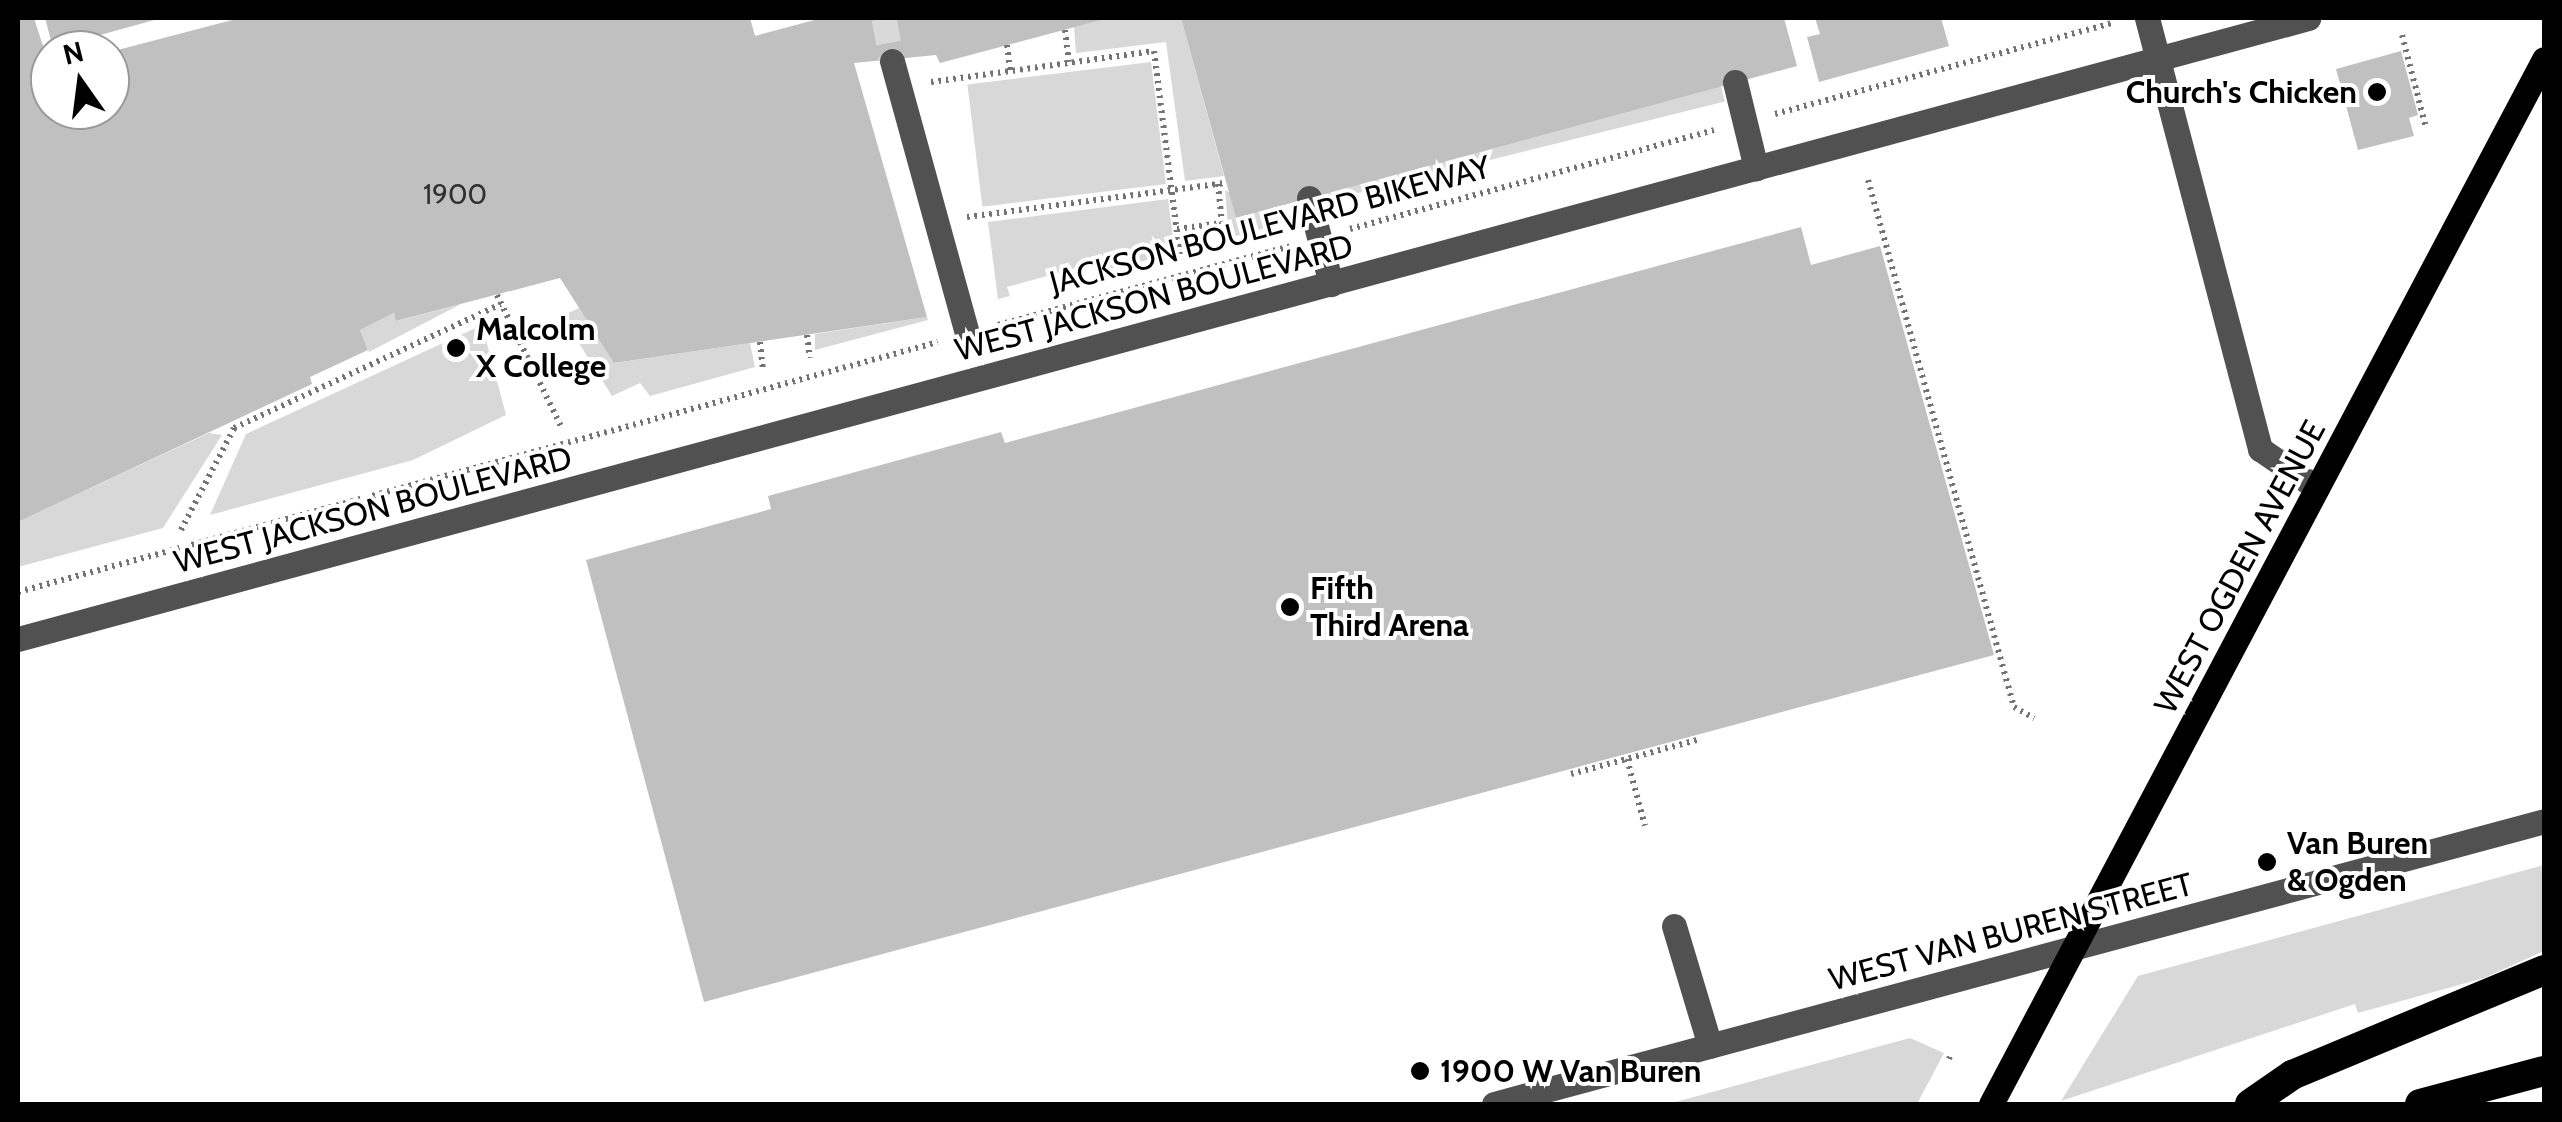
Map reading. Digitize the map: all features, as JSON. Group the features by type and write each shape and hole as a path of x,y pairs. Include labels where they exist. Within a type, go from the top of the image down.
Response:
{"highway":[{"path":"2250,1104 2292,1075 2544,970"},
{"path":"2420,1104 2544,1071"}],"main road":[{"name":"WEST OGDEN AVENUE","path":"1991,1104 2544,59"}],"street":[{"path":"2147,18 2260,448 2318,488"},
{"name":"WEST JACKSON BOULEVARD","path":"18,640 2308,18"},
{"path":"896,74 967,334"},
{"path":"1736,82 1756,168"},
{"path":"1309,198 1331,284"},
{"name":"WEST VAN BUREN STREET","path":"1494,1104 2544,821"},
{"path":"1674,926 1710,1046"}],"path":[{"name":"JACKSON BOULEVARD BIKEWAY","path":"18,592 2130,18"},
{"path":"1065,30 1070,62"},
{"path":"2402,36 2426,128"},
{"path":"1007,44 1010,71"},
{"path":"896,74 1010,71 1154,51 1180,257"},
{"path":"1868,180 2014,707 2034,718"},
{"path":"936,220 1222,184 1224,244"},
{"path":"1274,208 1278,230"},
{"path":"1177,229 1222,223"},
{"path":"497,295 561,426"},
{"path":"181,530 234,428 501,304"},
{"path":"807,334 810,358"},
{"path":"760,342 763,370"},
{"path":"1571,774 1697,740"},
{"path":"1628,759 1645,826"}],"shaded area":[{"path":"1109,18 1181,18 1224,176 1185,181 1166,42 1076,53 1074,27"},
{"path":"1151,62 1166,184 982,207 967,85"},
{"path":"1721,86 1725,102 1320,202 1316,187"},
{"path":"1225,190 1264,210 1269,227 1229,238"},
{"path":"1168,199 1175,253 1101,272 1098,262 1007,287 1010,296 998,299 988,222"},
{"path":"461,304 369,352 360,330 394,313 397,321"},
{"path":"579,308 615,363 750,343 755,367 650,396 640,383 612,396 562,316"},
{"path":"927,317 928,320 815,350 815,334"},
{"path":"482,325 506,415 413,460 210,515 246,434"},
{"path":"209,433 222,435 163,528 18,567 18,522"},
{"path":"2544,865 2544,951 2484,978 2358,1013 2355,1004 2061,1101 2138,976"},
{"path":"1910,1038 1944,1053 1917,1104 1668,1104"}],"building":[{"path":"18,18 34,18 38,30 30,30 30,130 130,130 130,47 240,18 750,18 755,36 822,18 1105,19 940,63 936,55 854,63 927,317 614,363 560,278 396,321 394,313 360,330 368,350 310,377 312,384 18,522"},
{"path":"45,18 158,18 118,30 48,30"},
{"path":"1181,18 1784,18 1797,66 1236,218"},
{"path":"1815,18 1941,18 1949,46 1819,82 1807,37 1820,34"},
{"name":"Church's Chicken","path":"2401,51 2418,115 2409,118 2414,136 2358,150 2336,69"},
{"name":"Fifth Third Arena","path":"1801,227 1811,265 1880,246 1994,655 704,1002 586,560 771,509 768,496 1001,432 1005,443"}],"tunnel":[{"path":"884,18 892,61"}],"place":[{"name":"Church's Chicken","path":"2377,92"},
{"name":"Malcolm X College","path":"456,348"},
{"name":"Fifth Third Arena","path":"1290,607"},
{"name":"Van Buren & Ogden","path":"2267,862"},
{"name":"1900 W Van Buren","path":"1420,1071"}]}
